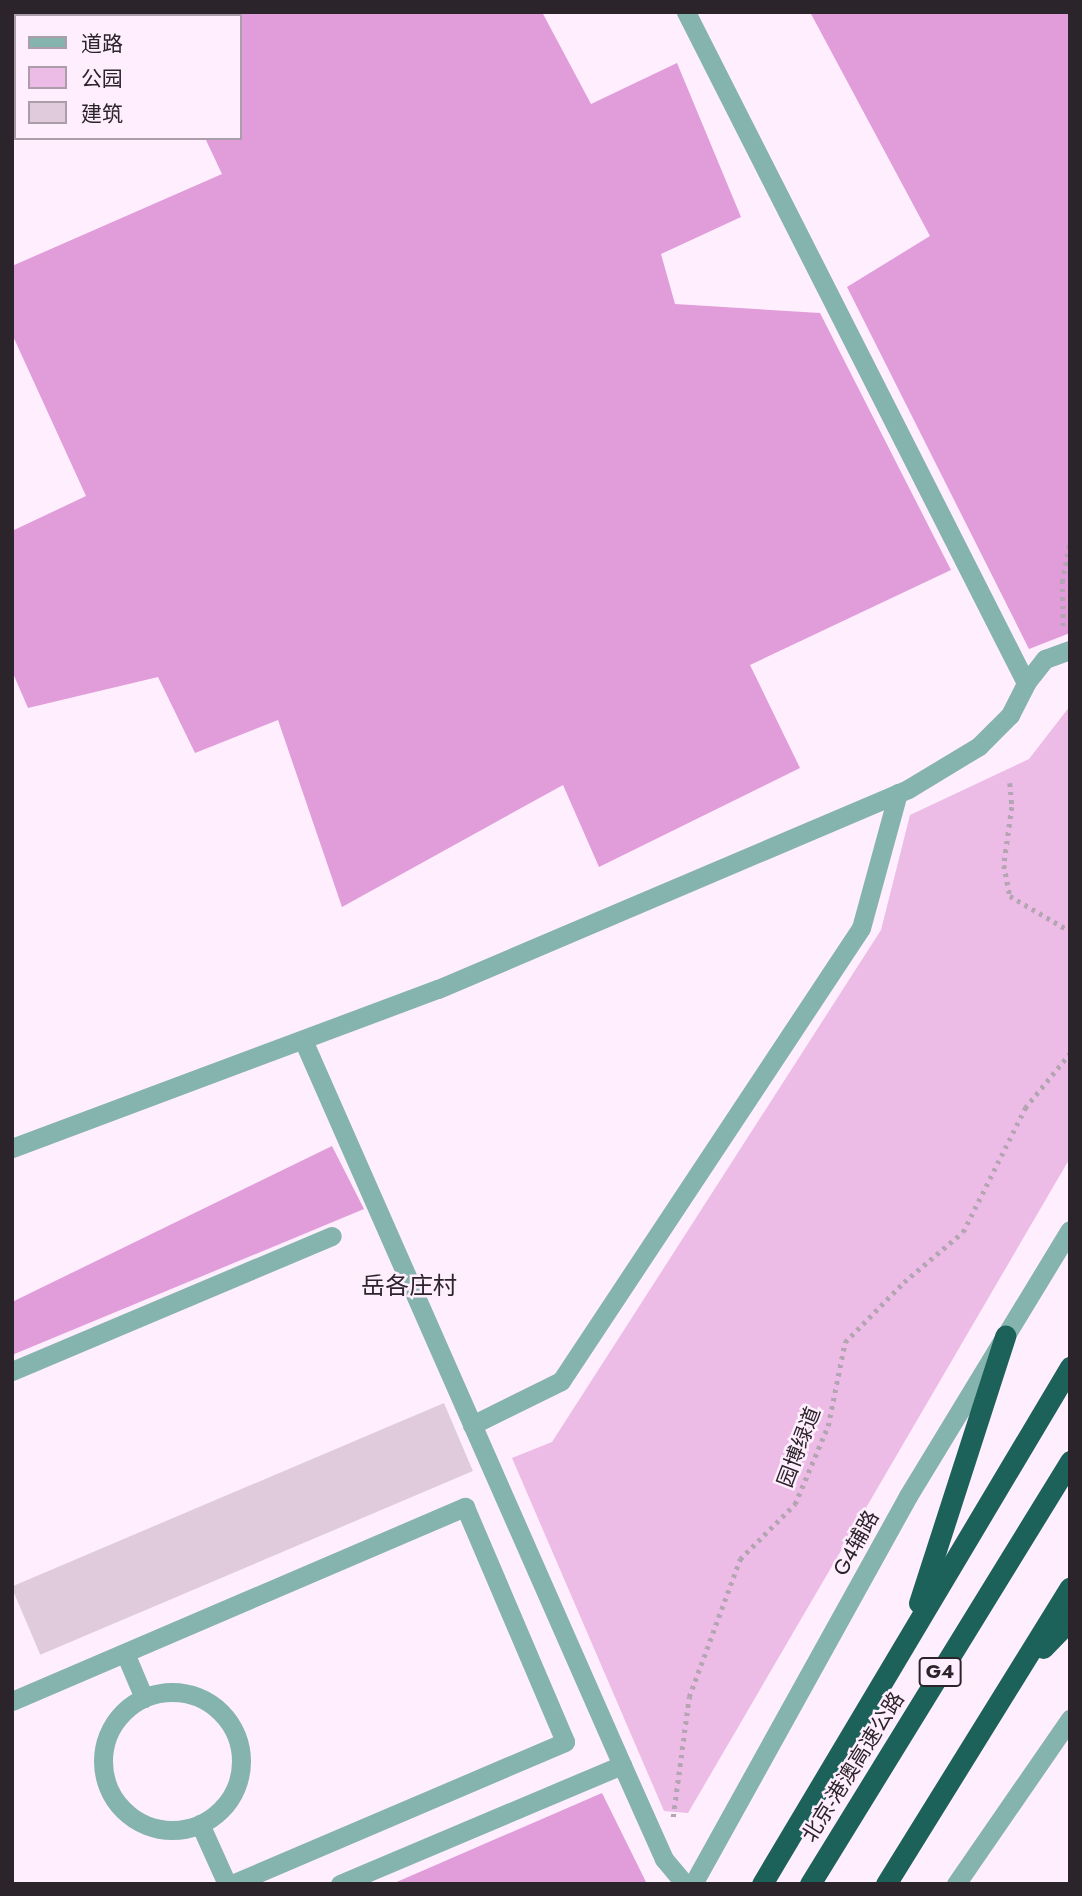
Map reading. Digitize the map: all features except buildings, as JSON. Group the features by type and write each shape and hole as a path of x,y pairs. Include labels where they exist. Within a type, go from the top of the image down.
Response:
{"highway":[{"path":"908,1638 1005,1336"},
{"path":"762,1884 1070,1367"},
{"name":"北京-港澳高速公路","path":"810,1884 1070,1461"},
{"path":"886,1884 1070,1587"},
{"path":"1011,1683 1070,1620"}],"street":[{"path":"686,12 1026,683"},
{"path":"12,1148 451,984 898,793 979,746 1010,715 1026,683 1045,659 1067,651"},
{"path":"472,1425 561,1381 861,928 898,793"},
{"path":"303,1040 664,1859 685,1884"},
{"name":"G4辅路","path":"693,1884 908,1496 1070,1230"},
{"path":"12,1371 332,1236"},
{"path":"12,1701 465,1507 565,1742 232,1884"},
{"path":"125,1653 144,1698"},
{"path":"167,1692 191,1695 227,1719 237,1738 238,1782 229,1802 200,1824 171,1831 149,1828 128,1816 112,1798 104,1776 106,1741 124,1711 144,1698 167,1692"},
{"path":"956,1884 1070,1719"},
{"path":"340,1884 622,1765"},
{"path":"200,1824 227,1884"}],"path":[{"path":"1067,651 1062,582 1070,541"},
{"path":"1010,783 1012,807 1004,865 1010,896 1070,931"},
{"name":"园博绿道","path":"664,1859 678,1796 689,1697 740,1559 795,1504 828,1426 845,1342 963,1232 1025,1108 1070,1053"}],"green space":[{"path":"1070,706 1070,1158 688,1813 664,1811 512,1458 552,1442 881,930 910,815 1029,759"}],"shaded area":[{"path":"145,12 542,12 591,104 677,63 741,217 661,254 675,304 820,313 951,570 750,665 800,768 599,867 563,785 342,907 278,720 195,753 158,677 28,708 12,671 12,531 86,496 12,334 12,266 222,174 206,140 242,140 242,14"},
{"path":"810,12 1070,12 1070,633 1029,649 847,287 930,236"},
{"path":"332,1146 364,1209 12,1355 12,1302"},
{"path":"602,1793 647,1884 392,1884"}],"district":[{"name":"岳各庄村","path":"409,1286"}]}
